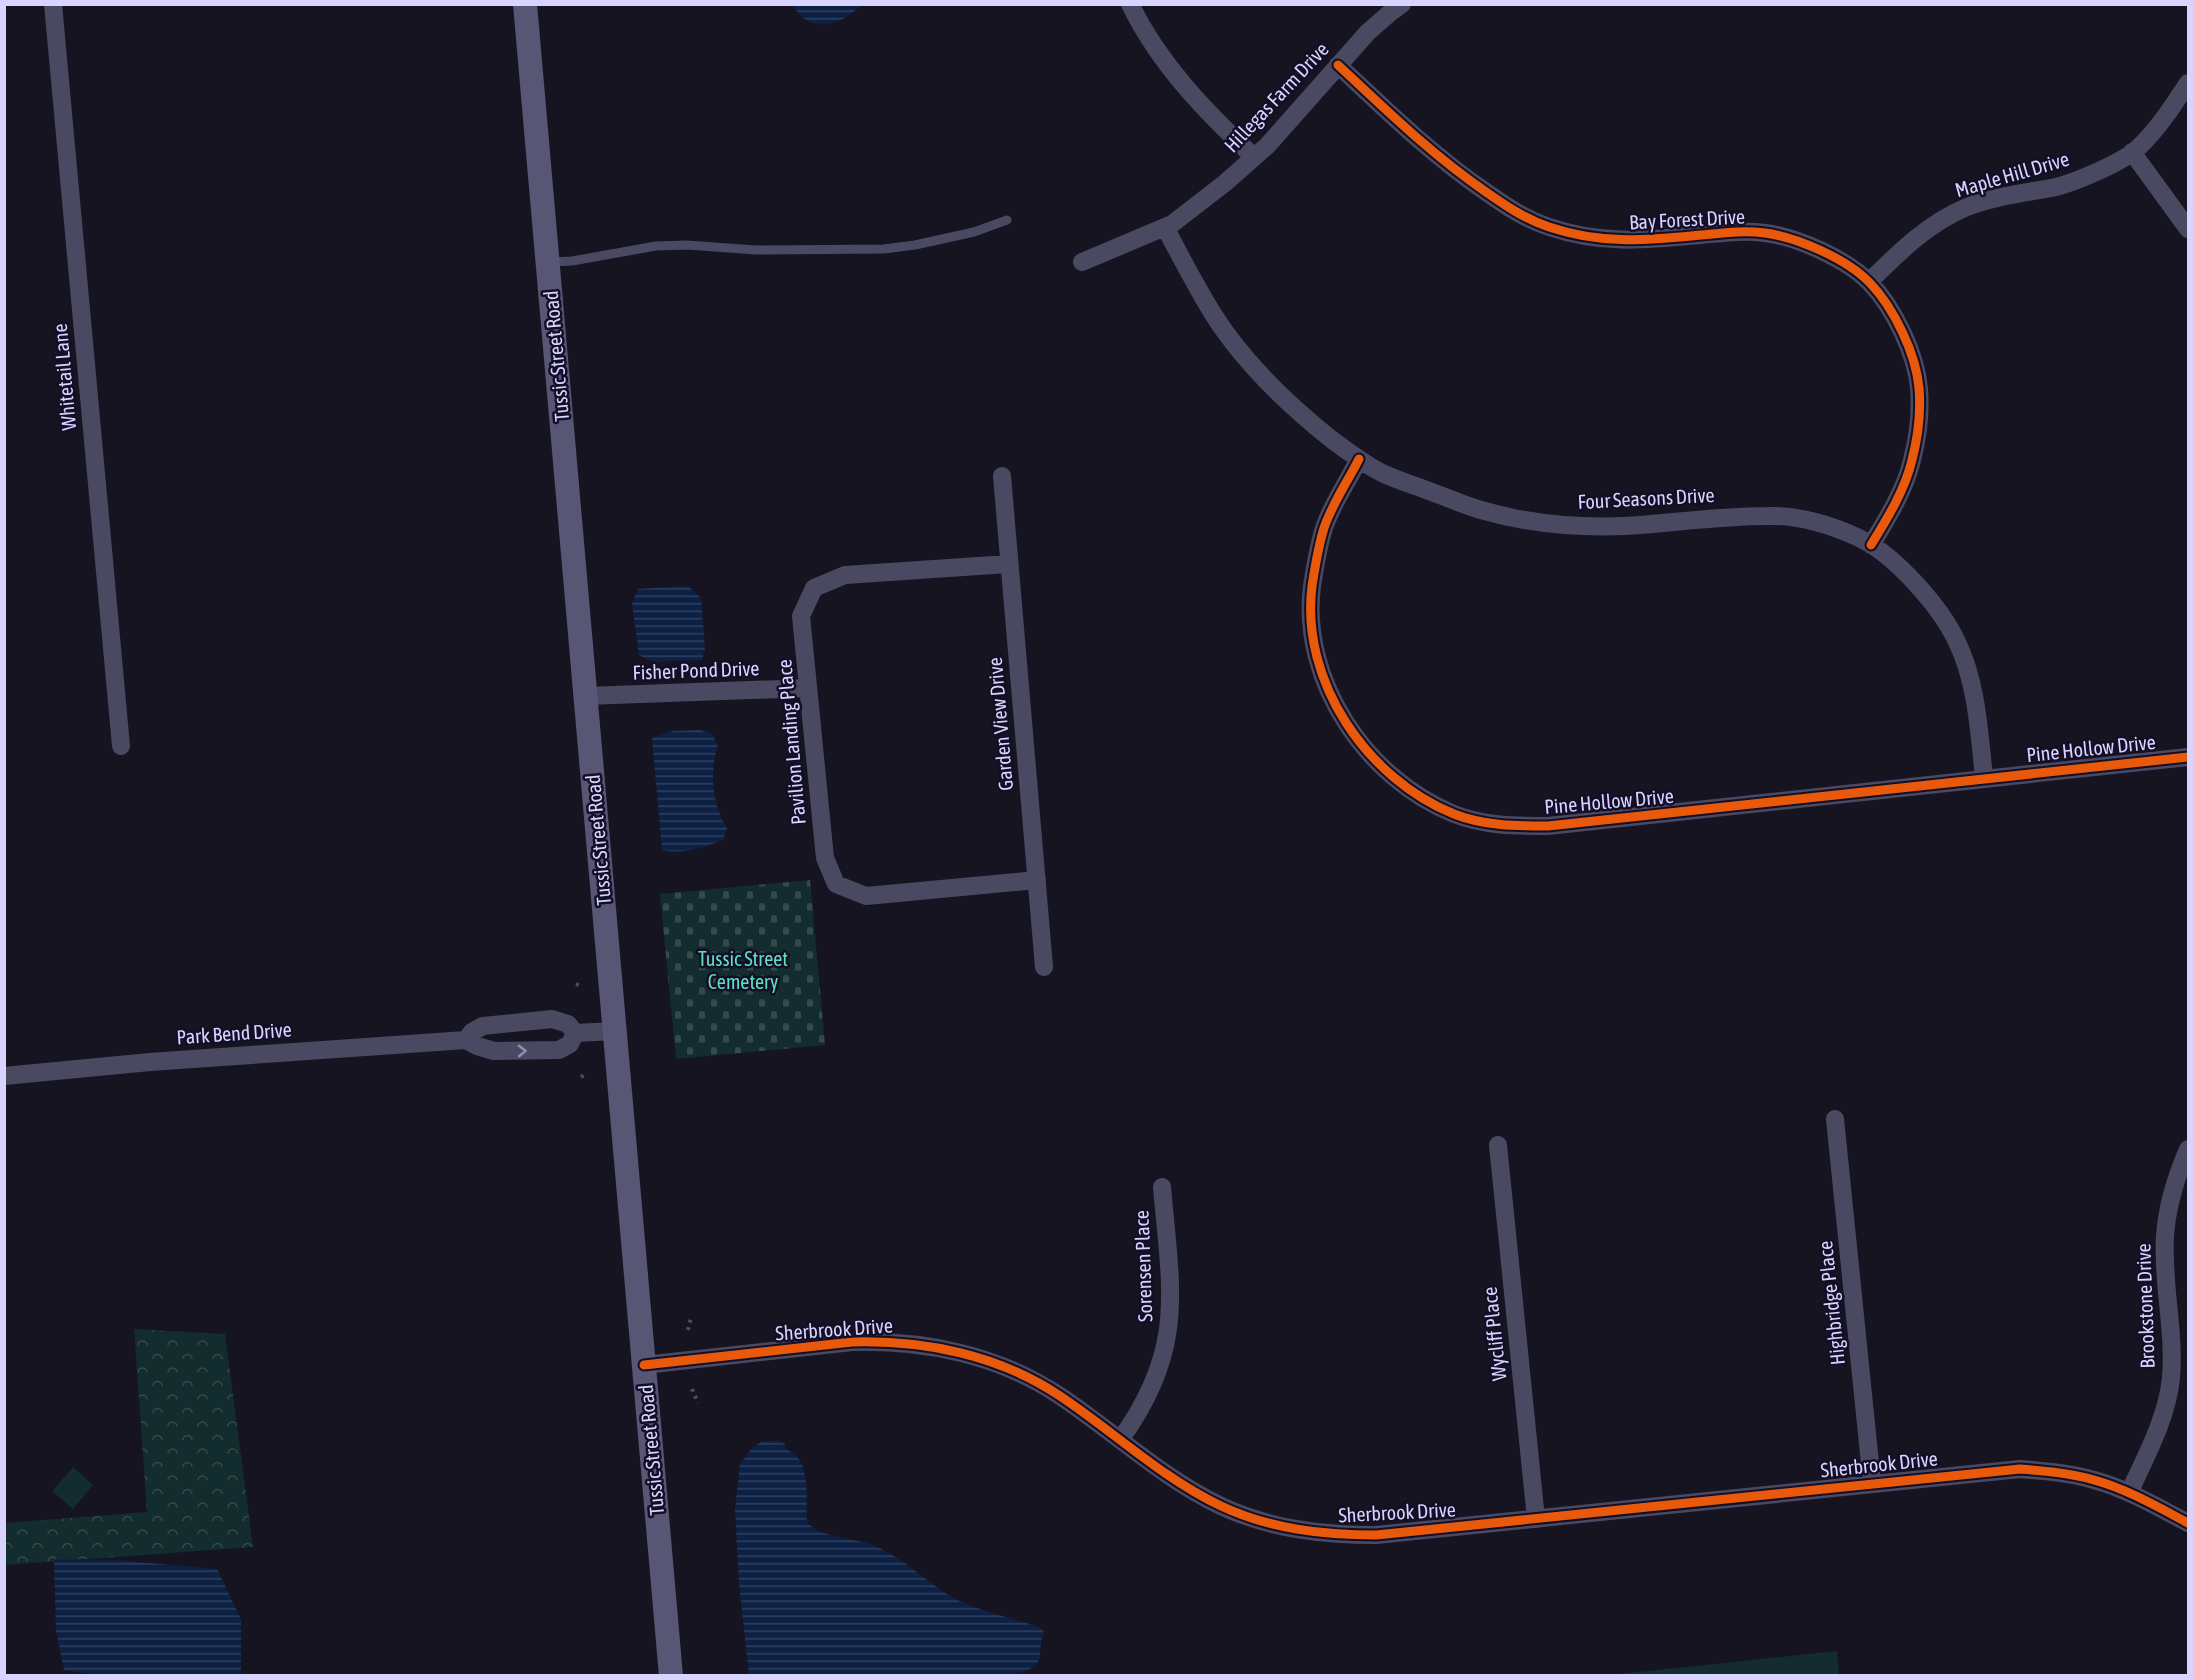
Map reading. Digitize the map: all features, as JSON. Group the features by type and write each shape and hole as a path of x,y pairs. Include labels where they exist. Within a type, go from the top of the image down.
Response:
{"main road":[{"name":"Tussic Street Road","path":"525,4 671,1676"}],"street":[{"name":"Whitetail Lane","path":"53,4 121,746"},
{"path":"1130,4 1143,31 1163,60 1224,129 1254,157"},
{"name":"Hillegas Farm Drive","path":"1082,262 1172,224 1225,183 1267,146 1368,32 1402,4"},
{"name":"Bay Forest Drive","path":"1338,65 1400,124 1464,177 1520,215 1549,227 1584,237 1613,241 1739,232 1765,233 1817,248 1869,282 1902,332 1919,386 1920,407 1912,462 1887,518 1870,545"},
{"name":"Maple Hill Drive","path":"1869,282 1914,239 1938,222 1965,208 1990,199 2058,186 2081,178 2132,152 2169,114 2188,83"},
{"path":"2132,152 2188,229"},
{"name":"Four Seasons Drive","path":"1165,226 1214,315 1243,356 1268,385 1312,424 1380,472 1481,510 1554,524 1621,526 1771,515 1798,518 1861,538 1910,577 1937,608 1958,642 1977,710 1984,777"},
{"name":"Pine Hollow Drive","path":"1359,459 1325,526 1318,551 1312,589 1312,619 1316,650 1339,712 1374,760 1425,800 1454,814 1480,822 1512,826 1548,826 2188,756"},
{"name":"Garden View Drive","path":"1002,476 1044,967"},
{"name":"Pavilion Landing Place","path":"1008,564 845,575 814,588 801,616 825,858 836,885 866,896 1037,880"},
{"name":"Fisher Pond Drive","path":"586,696 808,688"},
{"name":"Park Bend Drive","path":"4,1076 150,1062 466,1040 494,1051 559,1050 570,1044 575,1033 568,1024 552,1019 483,1026 472,1032 466,1040"},
{"path":"575,1033 615,1031"},
{"name":"Highbridge Place","path":"1835,1119 1872,1483"},
{"name":"Wycliff Place","path":"1498,1145 1536,1519"},
{"name":"Brookstone Drive","path":"2129,1493 2164,1412 2170,1380 2172,1347 2165,1271 2165,1237 2169,1203 2188,1149"},
{"name":"Sorensen Place","path":"1120,1440 1139,1415 1154,1385 1164,1355 1170,1323 1171,1291 1162,1187"},
{"name":"Sherbrook Drive","path":"644,1365 852,1342 881,1341 957,1351 990,1361 1028,1377 1058,1395 1192,1491 1223,1507 1267,1523 1336,1535 1376,1535 2020,1469 2056,1472 2095,1480 2129,1493 2188,1523"}],"lane":[{"path":"547,262 572,261 666,245 756,250 884,249 915,245 974,232 1007,219"}],"path":[{"path":"576,984 581,986"},
{"path":"581,1077 587,1073"},
{"path":"688,1330 691,1317"},
{"path":"693,1389 698,1403"}],"green space":[{"name":"Tussic Street Cemetery","path":"810,880 825,1045 676,1059 660,894"},
{"path":"134,1329 225,1334 253,1547 5,1565 5,1523 147,1512"},
{"path":"73,1467 93,1485 73,1509 52,1491"},
{"path":"1837,1651 1839,1675 1610,1675"}],"water":[{"path":"793,5 861,5 835,22 816,24 807,21"},
{"path":"688,586 701,598 705,648 702,660 653,662 639,655 632,603 638,589"},
{"path":"700,730 712,734 718,745 713,777 715,798 727,828 723,840 709,845 685,851 662,850 652,738 673,731"},
{"path":"763,1441 780,1441 785,1444 785,1449 800,1461 806,1480 807,1522 812,1527 827,1534 882,1549 962,1602 1043,1629 1040,1656 1035,1666 1023,1671 988,1676 749,1675 739,1584 735,1509 740,1464 753,1447"},
{"path":"54,1559 115,1560 217,1569 241,1619 241,1675 105,1676 64,1670 56,1631"}],"cycle path":[{"path":"1338,65 1409,131 1466,178 1501,202 1540,224 1588,237 1625,240 1733,232 1778,235 1806,244 1835,258 1870,283 1887,305 1909,346 1920,397 1917,433 1909,471 1895,504 1871,545"},
{"path":"1359,459 1331,510 1318,550 1312,586 1311,622 1317,657 1329,691 1346,722 1368,752 1393,777 1422,798 1465,818 1488,823 1548,826 2188,757"},
{"path":"644,1365 852,1342 907,1344 960,1353 987,1360 1037,1382 1080,1410 1179,1482 1221,1506 1278,1525 1336,1534 1376,1535 2020,1469 2067,1474 2106,1484 2142,1499 2188,1523"}]}
